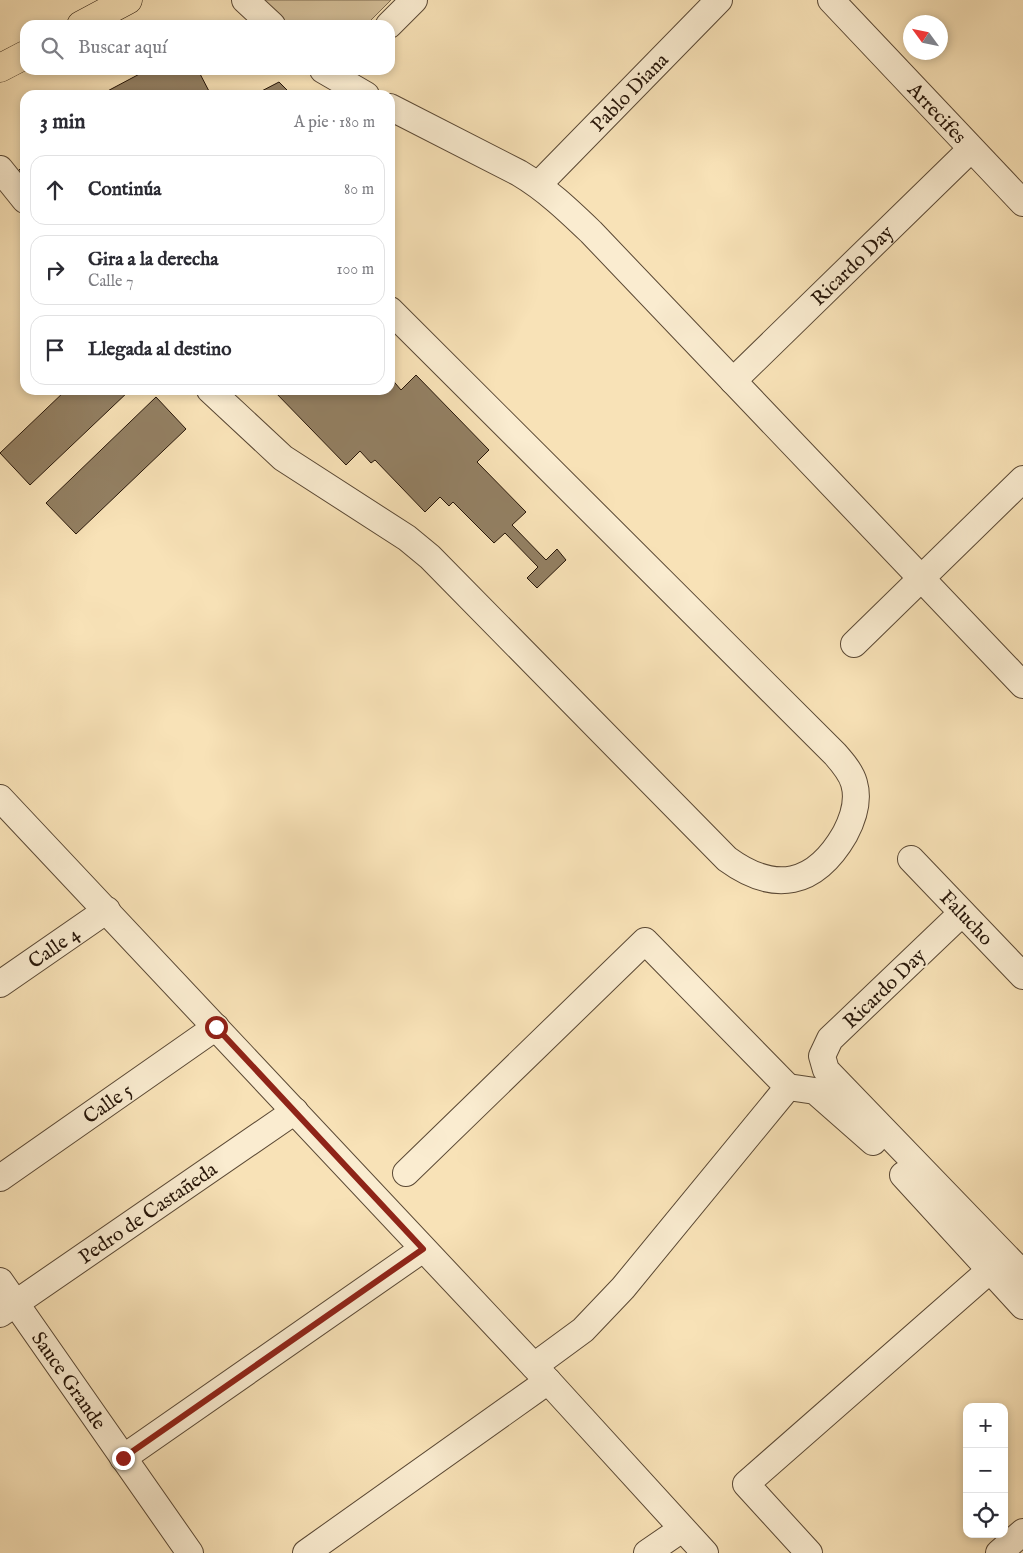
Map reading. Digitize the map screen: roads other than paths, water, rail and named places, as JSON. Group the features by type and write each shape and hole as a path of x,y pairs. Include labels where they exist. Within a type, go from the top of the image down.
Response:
{"main road":[{"path":"90,20 128,0"},
{"path":"0,68 20,58"}],"street":[{"path":"245,0 267,20"},
{"path":"393,20 414,0"},
{"name":"Pablo Diana","path":"539,184 719,0"},
{"name":"Arrecifes","path":"831,0 1023,203"},
{"path":"336,75 358,90"},
{"path":"395,110 539,184 591,232 1023,685"},
{"name":"Ricardo Day","path":"733,381 971,150"},
{"path":"0,169 20,194"},
{"path":"215,395 283,458 406,538 430,557 727,859 759,878 778,881 810,874 834,853 851,823 856,802 854,783 847,769 835,754 395,315"},
{"path":"854,644 1023,479"},
{"path":"0,798 541,1374 705,1553"},
{"name":"Falucho","path":"911,859 1023,976"},
{"name":"Calle 4","path":"0,984 107,910"},
{"name":"Ricardo Day","path":"962,913 830,1039 822,1056 826,1070 1012,1265"},
{"path":"406,1172 645,941 788,1087 815,1091 1012,1265 1023,1306"},
{"name":"Calle 5","path":"0,1178 216,1027"},
{"path":"306,1553 541,1374 623,1288 788,1087"},
{"name":"Pedro de Castañeda","path":"8,1309 295,1111"},
{"path":"123,1458 423,1249"},
{"path":"808,1553 746,1484 1012,1265"},
{"name":"Sauce Grande","path":"0,1282 8,1309 123,1458 190,1553"},
{"path":"647,1553 682,1529"},
{"path":"999,1553 1023,1532"}]}
